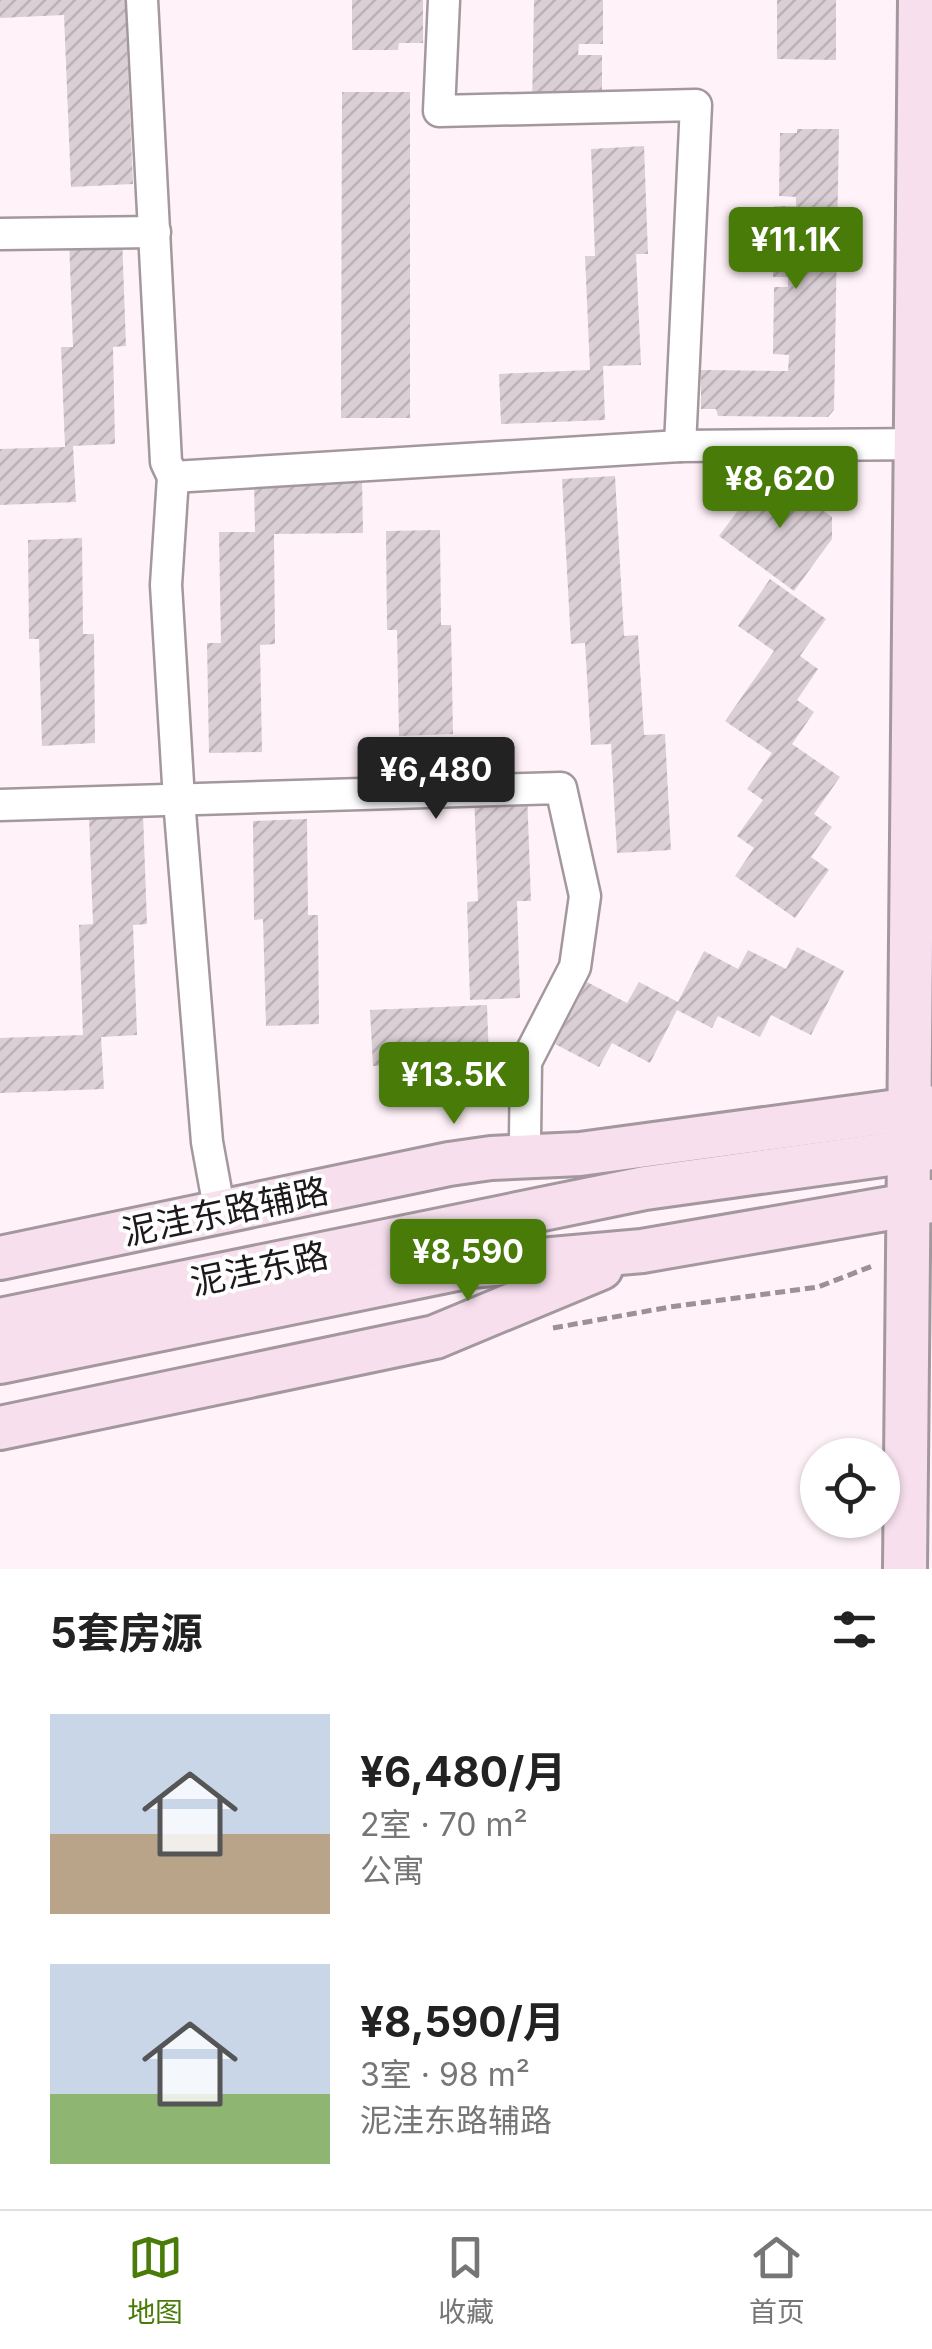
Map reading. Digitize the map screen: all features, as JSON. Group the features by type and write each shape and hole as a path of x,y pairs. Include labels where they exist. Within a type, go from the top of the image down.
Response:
{"main road":[{"path":"920,0 925,1569"},
{"path":"921,1132 932,718"},
{"name":"泥洼东路辅路","path":"0,1258 491,1158 921,1132"},
{"name":"泥洼东路","path":"0,1320 921,1132"},
{"path":"905,1569 922,1202"},
{"name":"泥洼东路","path":"0,1362 471,1266 642,1251 922,1202"},
{"path":"0,1428 435,1337 642,1251"}],"street":[{"path":"142,0 166,462 173,478 166,585 179,800 207,1142 220,1213"},
{"path":"444,0 439,111 696,106 680,446"},
{"path":"0,234 154,232"},
{"path":"173,478 680,446 924,444"},
{"path":"0,805 561,788 585,896 575,967 526,1062 525,1138"}],"building":[{"path":"0,0 125,0 133,184 71,187 64,15 0,18"},
{"path":"352,0 423,0 423,43 399,43 398,50 352,50"},
{"path":"534,0 603,0 603,44 579,44 578,55 602,55 602,100 532,106"},
{"path":"777,0 836,0 836,60 777,59"},
{"path":"342,92 410,92 410,418 341,418"},
{"path":"797,129 839,129 834,410 828,417 718,416 716,409 701,409 701,370 788,371 789,355 773,354 774,287 788,287 788,277 773,277 774,206 796,206 796,197 779,196 780,133 797,133"},
{"path":"644,146 648,254 636,254 641,365 603,366 605,420 501,424 499,374 590,370 585,256 595,256 591,149"},
{"path":"122,237 126,346 113,347 115,444 73,446 76,502 0,505 0,449 65,447 61,347 73,347 69,239"},
{"path":"768,470 832,517 832,539 794,591 719,536"},
{"path":"615,476 624,636 638,635 644,735 665,734 671,850 617,853 611,744 591,745 585,643 571,644 562,479"},
{"path":"362,478 363,533 274,534 275,644 260,645 262,752 209,753 207,643 221,643 219,532 255,532 254,480"},
{"path":"440,530 441,625 451,625 453,734 399,736 397,630 387,630 386,531"},
{"path":"82,538 83,634 94,634 95,743 42,746 39,639 29,639 28,540"},
{"path":"770,579 826,619 800,656 818,669 797,700 814,712 792,744 840,777 814,814 832,827 811,857 829,870 795,918 735,876 754,848 737,836 763,800 747,789 772,753 725,721 774,651 738,626"},
{"path":"527,792 531,901 517,901 520,998 470,1000 467,902 478,901 474,793"},
{"path":"143,814 147,924 133,925 137,1035 101,1037 104,1089 0,1093 0,1038 83,1035 79,925 93,924 89,817"},
{"path":"307,819 308,915 318,915 319,1024 266,1026 263,919 254,920 253,821"},
{"path":"797,947 844,971 811,1035 771,1015 760,1037 718,1016 712,1028 677,1010 650,1063 612,1043 599,1067 555,1044 587,982 627,1003 639,982 678,1002 704,951 738,969 748,950 786,969"},
{"path":"487,1005 489,1061 373,1066 370,1010"}]}
